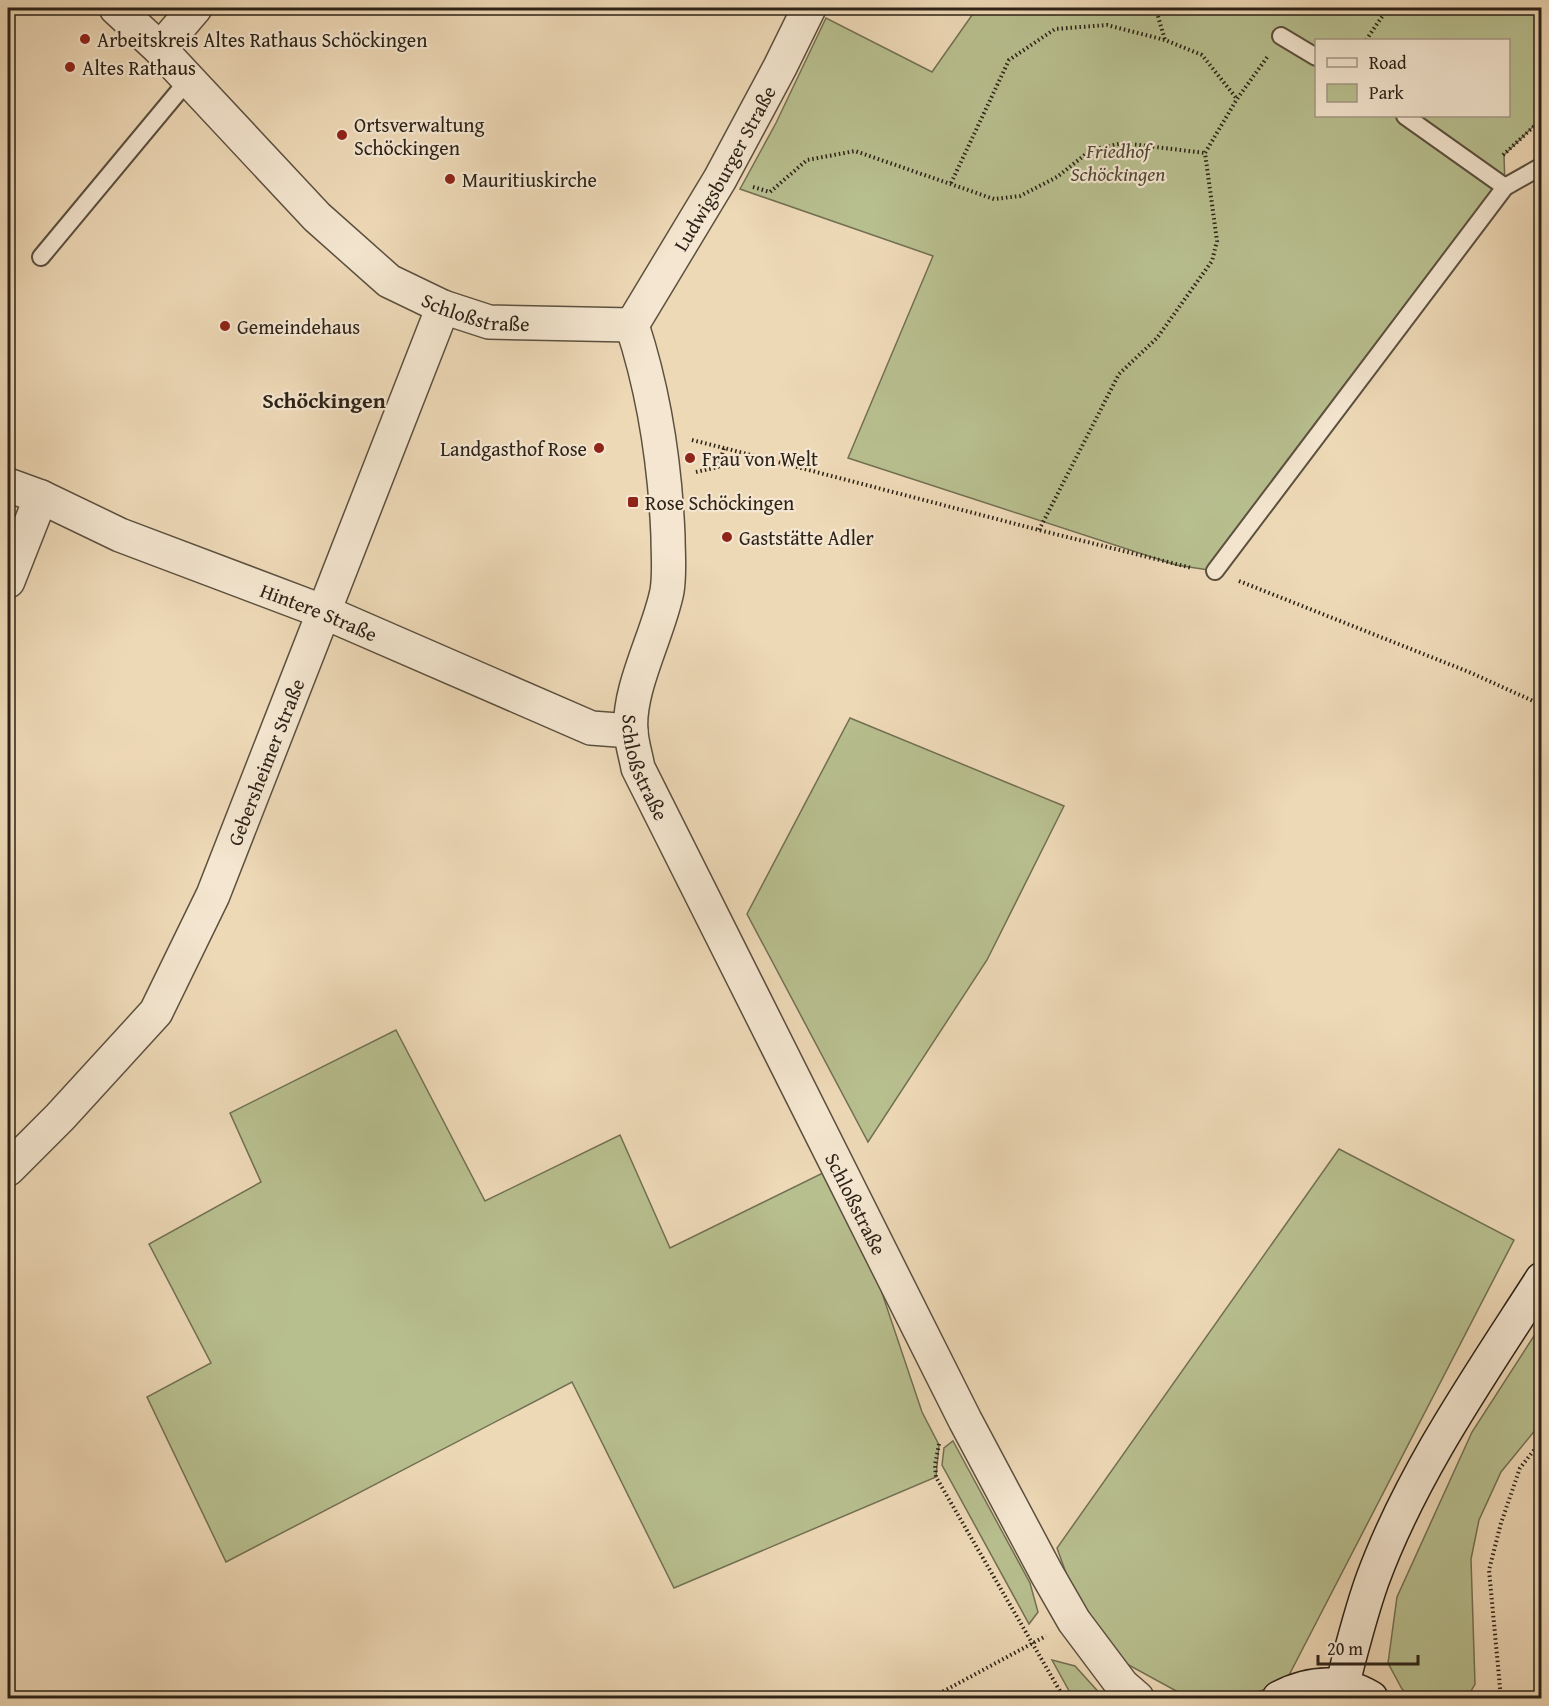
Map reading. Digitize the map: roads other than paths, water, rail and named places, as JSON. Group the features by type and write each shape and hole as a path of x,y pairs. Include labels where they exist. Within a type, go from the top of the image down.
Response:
{"street":[{"name":"Schloßstraße","path":"117,8 189,79 317,217 389,281 443,307 489,322 632,325 644,363 657,428 666,504 668,547 667,591 634,702 631,731 638,768 966,1420 1074,1621 1122,1685 1137,1698"},
{"path":"160,49 195,8"},
{"name":"Ludwigsburger Straße","path":"632,325 720,179 780,67 808,8"},
{"name":"Gebersheimer Straße","path":"8,1168 60,1117 156,1012 213,895 443,307"},
{"name":"Hintere Straße","path":"8,485 41,497 120,535 324,612 591,728 631,731"},
{"path":"8,580 41,497"},
{"path":"1342,1686 1372,1580 1411,1492 1475,1384 1542,1279"},
{"path":"1279,1698 1299,1689 1320,1684 1342,1686 1371,1698"}],"lane":[{"path":"1281,36 1315,56"},
{"path":"41,257 189,79"},
{"path":"1406,117 1504,187"},
{"path":"1215,571 1504,187 1542,166"}],"place":[{"name":"Arbeitskreis Altes Rathaus Schöckingen","path":"85,39"},
{"name":"Altes Rathaus","path":"70,67"},
{"name":"Ortsverwaltung Schöckingen","path":"342,135"},
{"name":"Mauritiuskirche","path":"450,179"},
{"name":"Gemeindehaus","path":"225,326"},
{"name":"Landgasthof Rose","path":"599,448"},
{"name":"Frau von Welt","path":"690,458"},
{"name":"Rose Schöckingen","path":"633,502"},
{"name":"Gaststätte Adler","path":"727,537"}],"district":[{"name":"Schöckingen","path":"324,400"}],"park label":[{"name":"Friedhof Schöckingen","path":"1118,162"}]}
